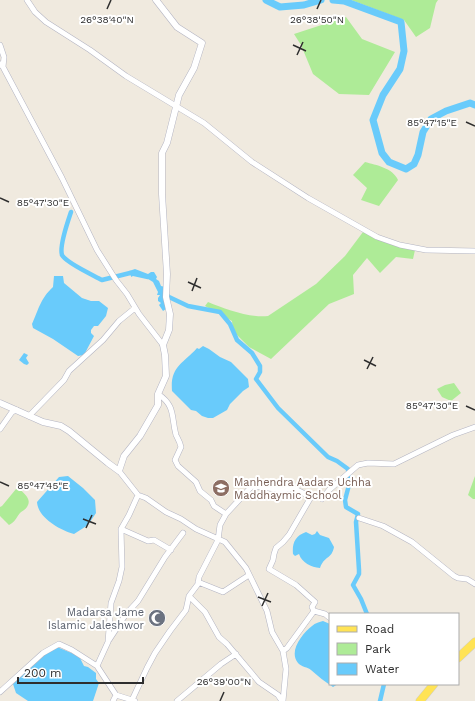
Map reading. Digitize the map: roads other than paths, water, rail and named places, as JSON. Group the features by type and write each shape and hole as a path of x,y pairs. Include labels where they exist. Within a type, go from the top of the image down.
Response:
{"main road":[{"path":"459,657 475,642"},
{"path":"420,701 433,685"}],"street":[{"path":"26,0 35,12 46,22 90,50 126,76 204,123 252,162 284,184 377,237 415,249 475,251"},
{"path":"156,0 177,27 202,43 194,68 179,95 167,143 161,158 167,274 166,297 170,322 169,330 163,345"},
{"path":"0,45 4,57 2,66 62,178 97,250 135,308 163,345 166,376 158,394 158,405 140,436 124,456 119,471"},
{"path":"29,416 64,380 69,371 103,340 119,321 135,308"},
{"path":"158,394 166,399 173,412 176,435 181,447 175,460 176,463 196,482 200,491 211,500 214,506 226,514"},
{"path":"0,403 43,422 61,426 119,471 138,495 146,498 166,512 181,519 196,529 225,542 246,568 267,611 272,632 283,650 286,669 282,701"},
{"path":"0,429 12,412 17,410"},
{"path":"322,499 329,490 358,465 368,463 394,464 450,437 475,427"},
{"path":"0,692 43,653 59,644 72,650 97,666 116,695 133,700 147,668 186,610 189,596 198,582 199,577 218,540 220,525 226,514 252,486 283,490 293,488 311,497 289,535 276,548 269,569 296,585 314,602 312,607 314,611"},
{"path":"108,642 111,603 119,582 122,567 121,529 138,495"},
{"path":"359,518 383,526 412,542 454,576 467,579 475,584"},
{"path":"121,529 148,541 154,540 171,550"},
{"path":"97,666 108,642 120,622 138,601 165,557 183,533"},
{"path":"198,582 223,592 249,575"},
{"path":"189,596 205,612 219,637 236,654 259,682 278,695 282,701"},
{"path":"314,611 325,614 329,617"},
{"path":"283,650 287,648 314,611"},
{"path":"177,701 221,664 236,654"},
{"path":"113,701 116,695"}],"water":[{"path":"135,269 148,274 154,272 157,277 156,279 159,281 161,286 165,287 163,292 166,309 163,311 159,305 161,303 158,301 160,295 157,295 158,292 153,282 140,274 131,277 131,273 129,271"},
{"path":"54,276 63,276 64,283 82,298 91,301 99,301 108,308 106,316 98,326 94,326 91,330 91,333 94,336 84,355 78,356 53,339 33,328 32,324 40,304 53,287"},
{"path":"203,346 231,362 248,379 249,387 230,404 227,410 213,418 202,416 196,411 191,410 172,391 173,376 178,366 197,348 199,349"},
{"path":"24,353 28,355 26,358 29,363 27,365 19,360"},
{"path":"68,476 95,500 96,513 88,525 74,534 62,530 45,518 38,508 37,502 59,477"},
{"path":"317,531 320,535 329,538 334,547 332,554 324,561 320,568 307,564 302,560 299,554 295,556 293,554 295,540 299,536 306,532 312,535"},
{"path":"323,621 329,624 329,684 310,669 299,664 295,658 296,648 301,638 308,629"},
{"path":"57,647 79,656 84,666 96,673 96,679 99,683 93,701 28,701 16,693 13,684 44,655"}],"waterway":[{"path":"266,0 280,7 304,5 321,0"},
{"path":"333,0 344,1 401,22 404,51 400,69 383,95 373,120 382,153 389,162 406,169 414,164 418,155 423,132 431,119 446,111 470,103 475,105"},
{"path":"71,212 64,234 61,251 64,258 102,280 130,273 148,277"},
{"path":"165,293 169,297 188,306 220,312 230,324 237,340 252,353 260,366 260,372 256,379 278,408 328,457 337,461 348,469 349,485 345,500 346,507 358,514 356,522 359,574 353,585 367,613"},
{"path":"380,701 384,685"}],"place":[{"name":"Manhendra Aadars Uchha Maddhaymic School","path":"221,488"},
{"name":"Madarsa Jame Islamic Jaleshwor","path":"157,618"}]}
